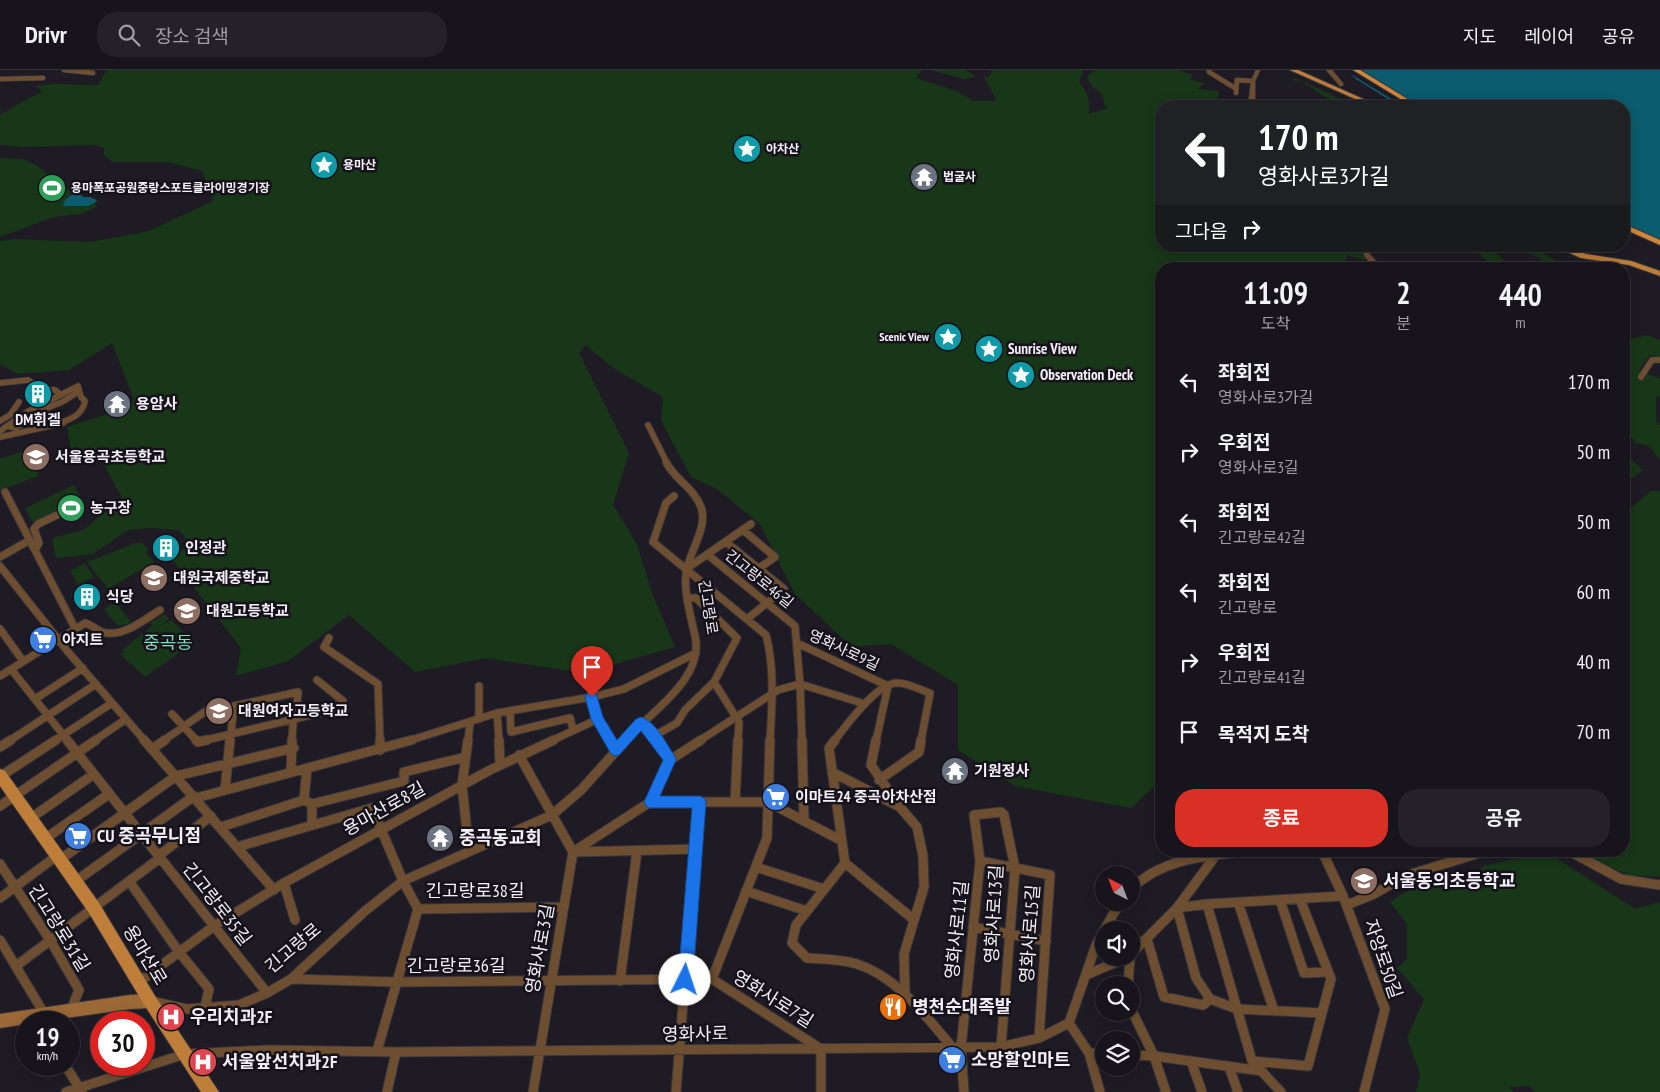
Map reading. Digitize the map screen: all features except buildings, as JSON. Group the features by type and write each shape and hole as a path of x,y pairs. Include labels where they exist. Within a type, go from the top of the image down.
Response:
{"highway":[{"path":"1349,70 1399,100"},
{"path":"1356,70 1406,100"},
{"path":"1630,225 1660,238"},
{"path":"1630,229 1660,243"}],"main road":[{"path":"1289,70 1357,100"},
{"path":"1294,70 1362,100"},
{"path":"1574,252 1584,256 1624,262"},
{"path":"1582,252 1643,264 1660,272"},
{"path":"1630,263 1660,272"},
{"name":"용마산로","path":"1,776 94,908 150,1001 211,1092"},
{"name":"긴고랑로","path":"71,1011 150,1001"},
{"name":"긴고랑로","path":"0,1021 15,1020"}],"street":[{"path":"67,70 92,73"},
{"path":"1210,70 1209,72 1214,77 1235,91 1237,80 1253,81"},
{"path":"1252,99 1253,81 1258,70"},
{"path":"1329,70 1341,84"},
{"path":"0,79 43,78"},
{"path":"1641,377 1652,360 1660,360"},
{"path":"0,381 28,380 42,388 55,390 61,395"},
{"path":"0,431 27,412 61,395 78,389"},
{"path":"0,437 84,418 85,400 78,389"},
{"path":"7,426 16,428 40,411 62,402 78,389"},
{"path":"0,421 10,415 19,402"},
{"name":"긴고랑로","path":"150,1001 187,1009 205,1008 238,1005 267,993 291,978 365,911 403,881 552,815 581,790 641,723 678,690 688,677 696,652 697,645 687,598 686,570 703,520 701,507 690,489 669,468 648,426"},
{"path":"5,492 75,628"},
{"name":"영화사로7길","path":"674,496 666,503 653,542 766,635 770,650 772,694 768,838 712,980 821,1049"},
{"path":"35,550 39,543 34,529 38,524 57,515"},
{"name":"긴고랑로46길","path":"686,570 752,524"},
{"path":"743,530 775,557 759,568"},
{"path":"0,557 30,540"},
{"path":"726,542 784,589 747,619"},
{"name":"긴고랑로46길","path":"708,555 795,626 800,684 804,822"},
{"path":"0,566 58,640 274,890"},
{"path":"654,736 677,723 685,710 714,682 737,638 696,598 687,598"},
{"path":"0,676 86,622 104,632 114,633 160,610"},
{"path":"0,629 23,661"},
{"path":"329,638 324,646 378,684 380,750"},
{"name":"영화사로9길","path":"796,643 888,686 865,704 829,748 844,863"},
{"path":"76,881 195,797 380,750 498,713 592,697 624,689 696,652"},
{"path":"35,699 83,668"},
{"name":"긴고랑로35길","path":"11,669 267,993"},
{"path":"172,714 198,742 231,735 332,710 342,701 317,680"},
{"path":"714,682 739,722 735,802"},
{"path":"879,780 919,752 930,693 896,683 888,686 871,765 879,780 917,827 923,856 924,887 904,954 905,994"},
{"path":"0,748 96,684"},
{"path":"574,852 650,802 670,760 778,690 800,684 865,704"},
{"path":"479,686 479,719"},
{"path":"225,790 234,706 298,692 297,706 294,707 294,748 291,772"},
{"path":"592,697 598,719 616,750"},
{"path":"1,776 112,703"},
{"path":"152,749 213,706 219,711"},
{"path":"510,711 511,732 570,718 574,729"},
{"path":"498,713 500,765"},
{"path":"0,806 78,754 126,719"},
{"name":"용마산로8길","path":"139,982 214,926 284,883 380,829 519,755 598,719"},
{"path":"469,851 462,785 470,723"},
{"path":"641,723 654,736 670,760"},
{"path":"0,898 125,814 176,776 294,748"},
{"path":"519,755 574,852"},
{"path":"221,828 308,802 404,780 404,772 466,757"},
{"path":"237,847 312,824 308,802 308,768"},
{"path":"832,772 899,806"},
{"path":"31,818 94,774"},
{"path":"46,838 109,794"},
{"path":"650,802 768,802 842,841"},
{"path":"676,1092 700,802"},
{"name":"긴고랑로38길","path":"312,824 372,808 403,881 418,909 564,907"},
{"name":"영화사로13길","path":"974,815 1001,812 1004,815 1015,868 1001,1048"},
{"name":"영화사로11길","path":"964,1092 957,1048 980,861 974,815"},
{"path":"16,966 128,882 211,816"},
{"path":"574,852 696,849"},
{"path":"620,981 637,851"},
{"name":"영화사로3길","path":"533,1092 574,852"},
{"path":"1140,879 1164,867 1203,857"},
{"path":"1140,946 1177,908 1215,857"},
{"path":"1325,857 1345,901"},
{"path":"1177,908 1207,904 1300,899 1345,901 1374,894 1405,876 1467,857"},
{"path":"1580,857 1621,879 1660,885"},
{"name":"영화사로15길","path":"980,861 1050,874 1039,1038"},
{"path":"913,919 844,863 796,925 792,943 807,958 842,960 871,969 905,994 957,1048"},
{"name":"긴고랑로31길","path":"0,864 50,940 79,990 71,1011"},
{"path":"756,867 824,889"},
{"path":"128,882 179,952 209,989 205,1008"},
{"path":"284,883 295,920"},
{"path":"746,892 807,911"},
{"path":"1252,1061 1308,1066 1331,979 1300,899"},
{"path":"1280,900 1304,973 1328,972"},
{"name":"자양로50길","path":"1345,901 1385,1009 1364,1092"},
{"path":"1238,902 1274,1011"},
{"path":"1207,904 1252,1061 1281,1092"},
{"path":"1177,908 1196,978 1210,999 1237,1009 1322,1013"},
{"path":"377,1051 418,909"},
{"path":"1100,1092 1089,1053 1069,1023 1099,940 1113,911"},
{"path":"973,928 1046,941"},
{"path":"1146,939 1164,997 1203,1005 1210,999"},
{"path":"0,940 16,966 36,1011"},
{"path":"1086,975 1107,966"},
{"name":"긴고랑로36길","path":"291,978 397,982 712,980"},
{"path":"1137,1021 1154,1056 1166,1092"},
{"name":"영화사로","path":"66,1092 81,1090 185,1054 269,1050 396,1052 1001,1048 1039,1038 1069,1023"},
{"path":"821,1049 821,1092"},
{"path":"387,1092 396,1052"},
{"path":"1089,1053 1095,1053"},
{"path":"1140,1055 1262,1071"},
{"path":"1191,1061 1202,1092"},
{"path":"1229,1067 1238,1092"},
{"path":"72,1076 81,1090"}],"green space":[{"path":"107,70 922,70 916,78 959,92 973,101 997,101 983,75 988,77 993,72 990,70 1084,70 1079,82 1088,97 1089,114 1108,108 1104,104 1103,95 1092,87 1087,77 1095,70 1178,70 1193,75 1190,80 1205,83 1198,89 1219,91 1217,100 1155,100 1155,252 1362,252 1366,261 1347,255 1346,260 1350,262 1155,262 1155,786 1131,808 1015,786 958,750 958,685 891,644 852,647 795,594 760,524 717,489 691,477 661,421 663,397 613,368 586,345 579,353 629,453 613,505 637,544 652,593 675,647 584,673 485,658 415,672 349,615 288,661 236,676 241,648 172,559 190,543 179,530 150,528 128,530 93,554 56,558 52,538 83,530 122,498 101,459 72,455 67,427 126,408 134,400 112,343 69,370 17,374 0,364 0,241 15,239 90,242 149,231 213,201 202,171 168,162 112,162 104,155 104,148 95,145 23,147 0,145 0,115 42,92 36,86 54,84 98,85"},
{"path":"931,70 966,70 976,77 964,79"},
{"path":"1297,79 1341,100 1332,100 1325,97 1301,81 1284,80"},
{"path":"0,158 23,159 36,165 75,194 91,199 97,207 81,214 54,217 0,237"},
{"path":"1477,252 1495,252 1506,262 1490,262"},
{"path":"1528,252 1542,252 1558,262 1544,262"},
{"path":"1647,335 1660,340 1660,358 1650,355 1639,370 1660,379 1660,397 1656,396 1656,422 1660,425 1660,460 1649,446 1636,443 1630,436 1630,339"},
{"path":"33,448 39,476 0,490 0,459"},
{"path":"1630,458 1643,470 1630,480"},
{"path":"74,485 82,500 33,523 25,508"},
{"path":"1651,491 1660,491 1660,877 1629,875 1586,857 1630,857 1630,509"},
{"path":"135,543 142,543 149,550 145,552 154,562 108,589 87,562"},
{"path":"85,563 94,577 78,585 70,571"},
{"path":"116,603 130,620 129,624 118,626 105,611 106,607"},
{"path":"165,614 169,619 156,628 171,620 187,635 184,637 189,641 176,650 179,653 145,677 120,654 125,651 123,649 152,626 156,629 150,623"},
{"path":"1524,857 1555,857 1635,909 1660,902 1660,1092 1535,1092 1529,1086 1509,1087 1514,1092 1416,1092 1420,1074 1407,1038 1424,999 1397,968 1407,959 1407,924 1390,902 1426,879 1468,888 1483,866"}],"water":[{"path":"1346,70 1660,70 1660,246 1630,231 1630,100 1389,100 1356,79"},
{"path":"77,191 83,197 97,200 96,202 88,206 63,206 65,200"}],"pier":[{"path":"1344,70 1358,70 1408,100 1393,100"}],"place":[{"name":"아차산","path":"747,149"},
{"name":"용마산","path":"324,165"},
{"name":"법굴사","path":"924,177"},
{"name":"용마폭포공원중랑스포트클라이밍경기장","path":"52,188"},
{"name":"Scenic View","path":"948,337"},
{"name":"Sunrise View","path":"989,349"},
{"name":"Observation Deck","path":"1021,375"},
{"name":"DM휘겔","path":"38,394"},
{"name":"용암사","path":"117,404"},
{"name":"서울용곡초등학교","path":"36,457"},
{"name":"농구장","path":"71,508"},
{"name":"인정관","path":"166,548"},
{"name":"대원국제중학교","path":"154,578"},
{"name":"식당","path":"87,597"},
{"name":"대원고등학교","path":"187,611"},
{"name":"아지트","path":"43,640"},
{"name":"대원여자고등학교","path":"219,711"},
{"name":"기원정사","path":"955,771"},
{"name":"이마트24 중곡아차산점","path":"776,797"},
{"name":"CU 중곡무니점","path":"78,836"},
{"name":"중곡동교회","path":"440,838"},
{"name":"서울동의초등학교","path":"1364,881"},
{"name":"병천순대족발","path":"893,1007"},
{"name":"우리치과2F","path":"171,1017"},
{"name":"소망할인마트","path":"952,1060"},
{"name":"서울앞선치과2F","path":"203,1062"}],"district":[{"name":"중곡동","path":"168,643"}],"route":[{"path":"592,697 598,719 616,750 641,723 654,736 670,760 650,802 700,802 685,980"}]}
